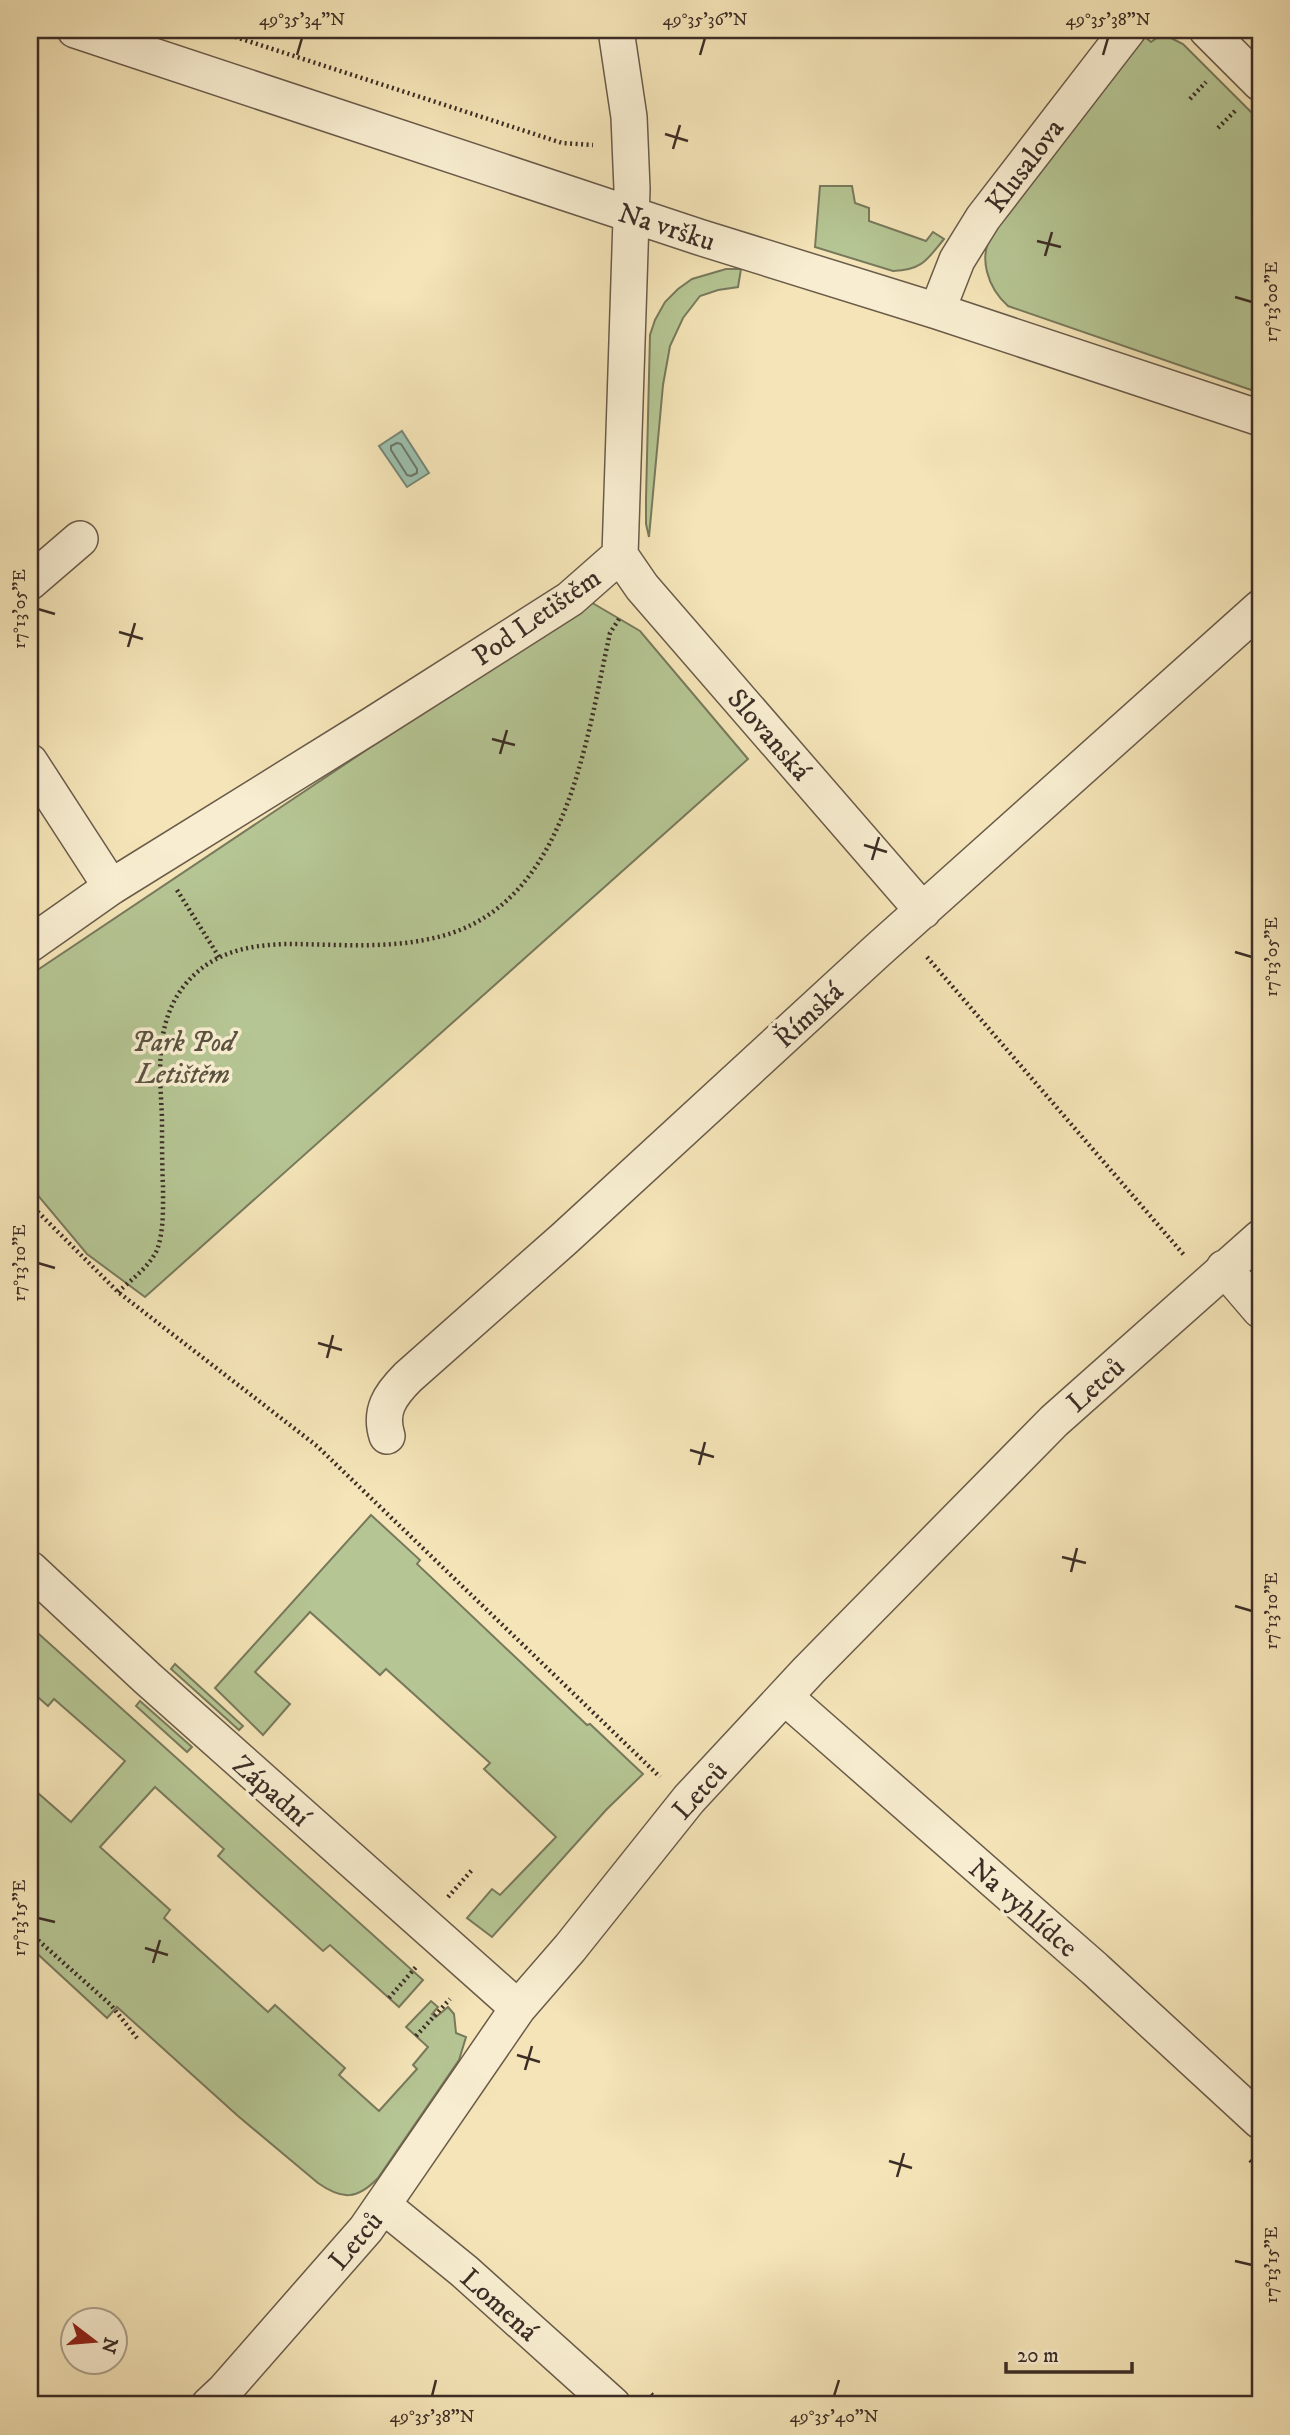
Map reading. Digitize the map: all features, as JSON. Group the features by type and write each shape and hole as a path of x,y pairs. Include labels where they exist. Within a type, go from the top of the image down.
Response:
{"street":[{"name":"Na vršku","path":"75,30 631,214 937,310 1260,418"},
{"name":"Pod Letištěm","path":"30,944 111,887 569,599 620,555 631,214 629,117 616,30"},
{"name":"Klusalova","path":"937,310 957,260 983,218 1128,30"},
{"path":"1207,30 1260,83"},
{"path":"30,582 80,539"},
{"name":"Slovanská","path":"620,555 642,587 912,919"},
{"name":"Římská","path":"387,1436 383,1424 384,1413 388,1399 402,1382 565,1238 912,919 1260,608"},
{"path":"30,762 111,887"},
{"name":"Letců","path":"209,2405 233,2381 384,2206 518,2008 570,1948 689,1799 1054,1421 1260,1238"},
{"path":"1216,1275 1260,1310"},
{"name":"Západní","path":"30,1569 147,1678 518,2008"},
{"name":"Na vyhlídce","path":"785,1697 1095,1969 1260,2121"},
{"name":"Lomená","path":"384,2206 464,2271 612,2405"}],"path":[{"path":"214,30 562,143 588,146 598,144"},
{"path":"118,1292 142,1270 156,1251 160,1235 163,1209 160,1056 170,1007 197,970 219,957 251,947 274,944 378,945 429,940 457,932 485,919 517,893 540,861 564,815 587,739 610,633 622,615"},
{"path":"158,859 219,957"},
{"path":"912,919 1216,1275"},
{"path":"30,1204 118,1292 317,1446 656,1774 689,1799"},
{"path":"452,1892 472,1870"},
{"path":"30,1933 111,2005 137,2038"},
{"path":"389,1998 416,1966"},
{"path":"416,2036 451,1998"},
{"path":"1241,2151 1260,2169"},
{"path":"643,2388 663,2405"}],"green space":[{"path":"1167,36 1183,44 1260,121 1260,393 1008,306 995,290 987,272 986,252 993,233 1145,37 1151,42 1158,37"},
{"path":"820,186 852,186 855,203 869,208 869,221 926,241 933,232 944,239 933,253 917,266 893,271 815,247"},
{"path":"726,269 741,269 738,287 700,296 683,318 670,346 663,385 649,537 646,499 650,335 665,302 678,289 692,279"},
{"name":"Park Pod Letištěm","path":"589,601 640,631 748,759 145,1297 87,1254 30,1186 30,975"},
{"path":"371,1515 420,1560 417,1564 587,1725 590,1724 643,1774 606,1810 492,1937 467,1918 492,1889 500,1895 556,1837 484,1769 490,1763 386,1669 380,1675 310,1612 255,1672 290,1704 263,1735 215,1688"},
{"path":"30,1626 423,1980 399,2007 330,1945 323,1951 218,1856 224,1849 155,1787 100,1847 170,1910 164,1918 268,2012 275,2005 345,2068 339,2075 379,2111 417,2069 413,2065 428,2047 406,2027 431,2001 438,2007 432,2014 436,2017 448,2007 454,2014 456,2033 466,2037 459,2060 378,2178 363,2190 356,2194 342,2195 318,2183 238,2116 117,2007 107,2018 30,1947 30,1786 71,1822 125,1761 54,1699 48,1706 30,1690"},
{"path":"175,1664 243,1726 239,1730 171,1669"},
{"path":"140,1701 192,1747 187,1752 136,1706"}],"water":[{"path":"402,431 429,473 407,487 379,446"}]}
